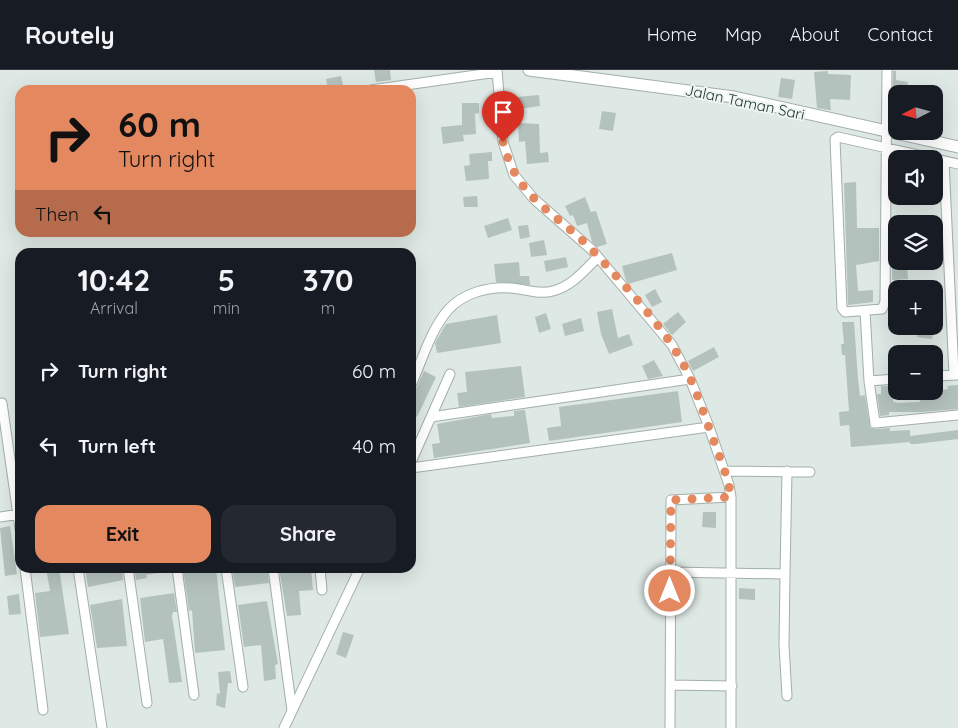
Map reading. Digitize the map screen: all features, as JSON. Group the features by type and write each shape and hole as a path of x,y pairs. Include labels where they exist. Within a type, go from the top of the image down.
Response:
{"street":[{"name":"Jalan Taman Sari","path":"529,70 734,97 958,146"},
{"path":"887,70 885,131 885,146 885,302 882,309 847,312 842,308 835,141 838,137 885,146 958,164"},
{"path":"404,85 497,71 503,142 514,175 534,199 598,257 672,345 690,379 725,471 731,497 731,728"},
{"path":"943,376 956,375 944,161"},
{"path":"416,374 434,332 450,308 461,300 472,293 499,288 540,292 559,289 568,285 598,257"},
{"path":"865,311 869,381 875,423 958,415"},
{"path":"416,450 450,374"},
{"path":"430,417 690,379"},
{"path":"869,381 888,380"},
{"path":"2,403 15,488"},
{"path":"416,467 709,427"},
{"path":"725,471 810,472"},
{"path":"787,472 784,645 787,696"},
{"path":"670,728 671,500 731,497"},
{"path":"0,517 15,515"},
{"path":"670,572 732,574 779,572 785,574"},
{"path":"26,573 43,710"},
{"path":"79,573 102,728"},
{"path":"129,573 147,703"},
{"path":"178,573 194,695"},
{"path":"227,573 243,687"},
{"path":"274,573 292,711"},
{"path":"320,573 322,590"},
{"path":"284,728 358,573"},
{"path":"670,685 732,686"}],"building":[{"path":"374,70 390,70 391,80 376,82"},
{"path":"828,71 828,74 851,75 850,100 830,99 831,110 817,108 814,72"},
{"path":"893,71 896,71 896,80 908,82 908,85 893,85"},
{"path":"341,76 343,85 327,85 326,79"},
{"path":"781,78 795,80 792,99 778,97"},
{"path":"539,95 540,106 519,109 517,97"},
{"path":"462,103 479,103 479,113 475,114 476,134 463,135 464,141 443,144 441,127 462,125"},
{"path":"602,111 616,113 613,131 599,129"},
{"path":"518,123 539,124 540,153 548,152 549,162 527,164 525,141 519,142"},
{"path":"492,152 492,161 488,161 489,179 466,181 464,166 470,165 469,154"},
{"path":"856,182 857,228 879,228 879,261 856,265 858,291 873,290 873,302 848,305 844,183"},
{"path":"477,196 478,207 464,207 463,197"},
{"path":"585,197 591,212 596,211 607,244 597,247 592,242 587,223 577,226 573,215 570,216 565,206"},
{"path":"508,218 512,230 488,238 484,226"},
{"path":"528,225 530,237 520,239 518,226"},
{"path":"544,240 547,255 531,257 529,243"},
{"path":"672,253 677,270 628,284 626,281 622,266"},
{"path":"566,257 568,267 546,272 544,261"},
{"path":"519,262 520,276 529,276 530,285 496,282 494,264"},
{"path":"892,270 907,270 908,279 892,280"},
{"path":"655,289 662,302 652,307 645,295"},
{"path":"612,309 618,338 629,334 633,345 609,354 601,334 597,312"},
{"path":"678,312 686,322 672,335 663,324"},
{"path":"546,313 551,329 539,333 535,317"},
{"path":"497,315 501,343 437,353 435,343 446,324"},
{"path":"581,318 584,331 565,336 562,324"},
{"path":"842,322 854,322 860,396 865,395 870,427 875,429 890,428 890,431 910,430 910,436 958,430 958,439 916,444 910,444 910,442 851,447 849,425 840,426 839,412 849,411 845,355 842,355 841,344 844,344"},
{"path":"917,335 933,335 932,339 917,337"},
{"path":"714,347 719,357 693,371 688,361"},
{"path":"654,360 663,376 648,379 642,366"},
{"path":"521,366 525,397 459,407 457,393 467,392 465,372"},
{"path":"424,371 436,377 417,417 416,388"},
{"path":"958,385 958,409 889,412 889,415 880,416 877,394 881,394 881,386 888,386 888,400 898,403 920,402 920,400 943,400 943,390 948,389 947,386"},
{"path":"678,391 682,422 549,441 547,428 561,426 559,407"},
{"path":"525,410 530,443 434,458 432,444 440,443 437,424 491,414 492,418 514,416 514,411"},
{"path":"703,512 716,512 716,528 702,527"},
{"path":"10,526 15,573 17,574 5,576 0,528"},
{"path":"47,573 60,573 69,634 40,637 35,593 50,591"},
{"path":"86,573 122,573 123,580 88,587"},
{"path":"135,573 157,573 146,575 147,578 136,580"},
{"path":"184,573 217,573 225,650 195,653 192,610 189,611"},
{"path":"233,573 268,573 269,583 235,587"},
{"path":"280,573 311,573 313,590 299,591 301,615 287,616"},
{"path":"739,588 755,589 755,600 739,599"},
{"path":"174,593 177,612 173,612 172,616 182,682 169,683 163,639 145,642 140,598"},
{"path":"19,594 21,614 9,615 7,596"},
{"path":"122,599 127,646 97,648 90,605"},
{"path":"267,601 278,664 275,665 276,679 264,681 261,645 244,647 238,605"},
{"path":"343,632 354,635 346,658 336,654"},
{"path":"230,671 232,683 228,683 225,708 216,705 217,693 220,694 218,672"}],"route":[{"path":"503,142 507,161 522,187 592,250 672,345 690,379 709,427 725,471 731,497 671,500 670,591"}]}
